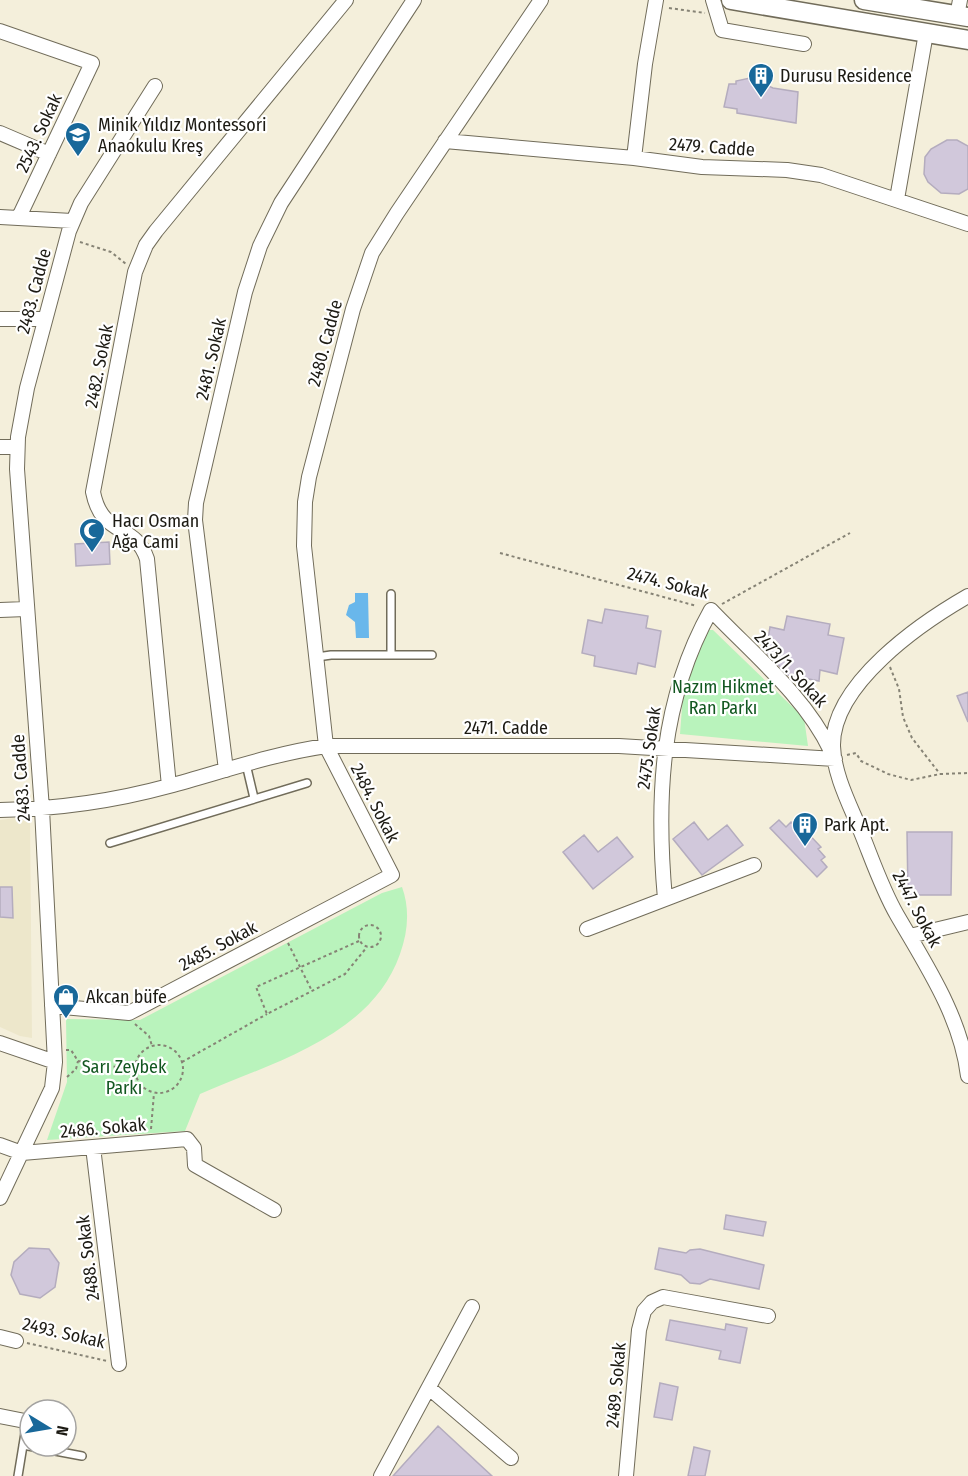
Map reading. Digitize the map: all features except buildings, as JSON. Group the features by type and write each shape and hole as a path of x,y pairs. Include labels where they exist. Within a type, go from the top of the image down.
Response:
{"main road":[{"path":"731,0 961,39 962,11 864,0"}],"street":[{"name":"2482. Sokak","path":"169,786 147,559 143,546 101,517 93,492 135,272 146,245 156,231 346,0"},
{"name":"2481. Sokak","path":"226,770 198,554 195,512 245,292 260,246 281,203 414,0"},
{"name":"2480. Cadde","path":"326,746 303,525 309,477 353,309 372,253 541,0"},
{"path":"714,0 722,30 804,44"},
{"path":"634,158 645,64 660,3"},
{"name":"2543. Sokak","path":"0,31 92,63 19,218"},
{"path":"897,199 926,33"},
{"name":"2483. Cadde","path":"0,1198 54,1080 55,1056 42,809 26,609 17,447 27,388 72,221 155,86"},
{"path":"0,134 49,154"},
{"name":"2479. Cadde","path":"446,141 634,158 702,167 778,169 821,175 968,224"},
{"path":"0,217 72,221"},
{"path":"0,319 45,319"},
{"path":"0,447 17,447"},
{"path":"835,759 833,746 838,718 852,694 886,656 928,620 968,596"},
{"path":"0,610 26,609"},
{"name":"2475. Sokak","path":"665,899 660,810 665,748 678,685 698,633 711,610"},
{"name":"2473/1. Sokak","path":"711,610 805,709 819,727 835,759"},
{"name":"2471. Cadde","path":"0,810 42,809 118,798 288,752 326,746 665,748 835,759"},
{"name":"2484. Sokak","path":"326,746 392,875"},
{"name":"2447. Sokak","path":"835,759 844,790 884,888 959,1035 968,1076"},
{"path":"587,929 754,865"},
{"name":"2485. Sokak","path":"129,1013 392,875"},
{"path":"910,936 968,921"},
{"path":"52,1006 129,1013"},
{"path":"0,1043 55,1056"},
{"name":"2486. Sokak","path":"22,1153 187,1139 194,1148 195,1165 274,1210"},
{"path":"0,1145 22,1153"},
{"name":"2488. Sokak","path":"93,1147 119,1364"},
{"name":"2489. Sokak","path":"626,1476 639,1330 644,1311 652,1302 663,1297 768,1316"},
{"path":"381,1476 472,1307"},
{"name":"2493. Sokak","path":"0,1337 16,1341"},
{"path":"429,1388 511,1458"},
{"path":"0,1416 18,1420"}],"lane":[{"path":"391,594 391,655"},
{"path":"317,657 432,655"},
{"path":"246,764 254,798"},
{"path":"110,843 307,783"},
{"path":"78,1455 82,1456"},
{"path":"19,1476 21,1458"}],"path":[{"path":"660,3 703,13"},
{"path":"66,239 111,252 135,272"},
{"name":"2474. Sokak","path":"500,553 711,610 850,533"},
{"path":"886,656 899,688 903,717 912,738 940,774"},
{"path":"835,759 856,753 861,761 888,774 911,780 940,774 968,773"},
{"path":"182,1062 267,1014 345,974 367,947 375,946 380,941 381,933 376,927 369,925 362,927 359,941"},
{"path":"283,932 312,991"},
{"path":"267,1014 256,987 359,941"},
{"path":"359,941 367,947"},
{"path":"129,1013 136,1026 148,1036 152,1046"},
{"path":"160,1045 174,1050 182,1062 182,1079 177,1086 163,1094 154,1093 140,1085 135,1070 139,1055 152,1046 160,1045"},
{"path":"55,1056 70,1050 78,1061 135,1070"},
{"path":"54,1080 70,1076 76,1069 78,1061"},
{"path":"150,1142 154,1093"},
{"name":"2493. Sokak","path":"16,1341 119,1364"}],"shaded area":[{"path":"30,816 32,1038 20,1036 0,1027 0,820"}],"green space":[{"name":"Nazım Hikmet Ran Parkı","path":"707,630 713,630 804,718 808,746 680,734 684,681"},
{"name":"Sarı Zeybek Parkı","path":"402,887 407,921 400,954 386,983 367,1006 343,1026 288,1058 200,1094 185,1131 47,1140 67,1082 66,1019 140,1020 382,893"}],"water":[{"path":"355,593 368,593 369,638 356,638 355,622 346,615 349,605 355,602"}],"place":[{"name":"Durusu Residence","path":"761,99"},
{"name":"Minik Yıldız Montessori Anaokulu Kreş","path":"78,158"},
{"name":"Hacı Osman Ağa Cami","path":"92,554"},
{"name":"Park Apt.","path":"805,848"},
{"name":"Akcan büfe","path":"66,1020"}]}
